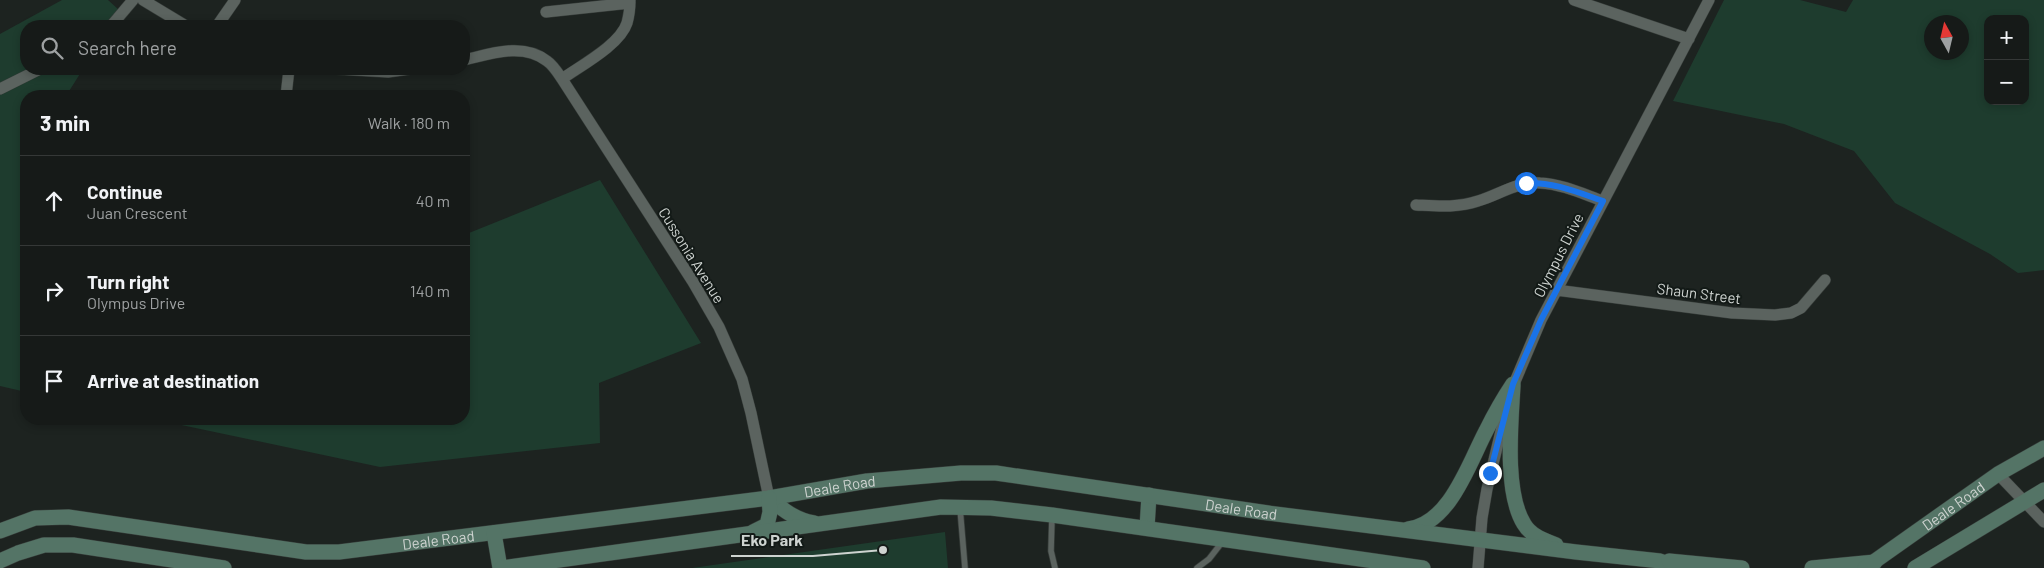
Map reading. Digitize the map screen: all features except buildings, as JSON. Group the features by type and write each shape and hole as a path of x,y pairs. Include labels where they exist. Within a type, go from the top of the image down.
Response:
{"street":[{"path":"116,20 133,0"},
{"path":"143,0 176,20"},
{"path":"221,20 235,0"},
{"path":"1574,0 1689,39"},
{"name":"Olympus Drive","path":"1478,568 1487,489 1513,384 1556,290 1709,0"},
{"path":"546,12 630,1 627,24 620,35 610,46 562,79"},
{"name":"Cussonia Avenue","path":"470,59 508,50 537,54 548,61 562,79 693,282 719,328 742,379 769,498"},
{"path":"0,89 28,75"},
{"path":"287,90 288,75"},
{"path":"1416,205 1464,205 1518,186 1539,182 1560,186 1603,201"},
{"name":"Shaun Street","path":"1556,290 1775,316 1791,313 1801,308 1825,280"},
{"path":"1352,524 1404,529 1421,525 1432,518 1443,508 1455,492 1494,415 1513,384"},
{"path":"1513,384 1510,452 1516,504 1524,525 1539,538 1576,552"},
{"name":"Deale Road","path":"1870,565 1998,474 2044,448"},
{"name":"Deale Road","path":"0,531 35,518 68,517 314,552 339,552 769,498 867,481 961,472 996,473 1352,524 1660,561 1680,568"},
{"path":"1998,474 2044,522"},
{"name":"Deale Road","path":"1915,568 2044,490"},
{"path":"1147,528 1149,495"},
{"path":"769,498 802,521 820,524"},
{"path":"747,535 767,524 770,512 769,498"},
{"path":"494,533 501,568 960,506 1052,515 1423,568"},
{"path":"0,561 18,552 44,545 73,544 224,568"},
{"path":"1660,561 1742,568"},
{"path":"1812,568 1870,565"}],"lane":[{"path":"960,506 966,568"},
{"path":"1052,515 1051,551 1055,568"},
{"path":"1196,568 1209,559 1224,539"}],"green space":[{"path":"62,0 108,0 119,10 113,20 26,20"},
{"path":"1724,0 1800,0 1846,12 1853,0 2044,0 2044,270 2018,273 1990,254 1895,203 1854,151 1784,124 1673,101"},
{"path":"20,23 20,75 79,75 70,90 20,90 20,391 0,386 0,34"},
{"path":"600,180 701,343 599,383 600,443 380,467 181,425 470,425 470,233"},
{"path":"945,532 948,568 692,568"}],"place":[{"name":"Eko Park","path":"883,550"}],"route":[{"path":"1490,473 1513,384 1541,320 1603,201 1560,186 1539,182 1526,183"}]}
